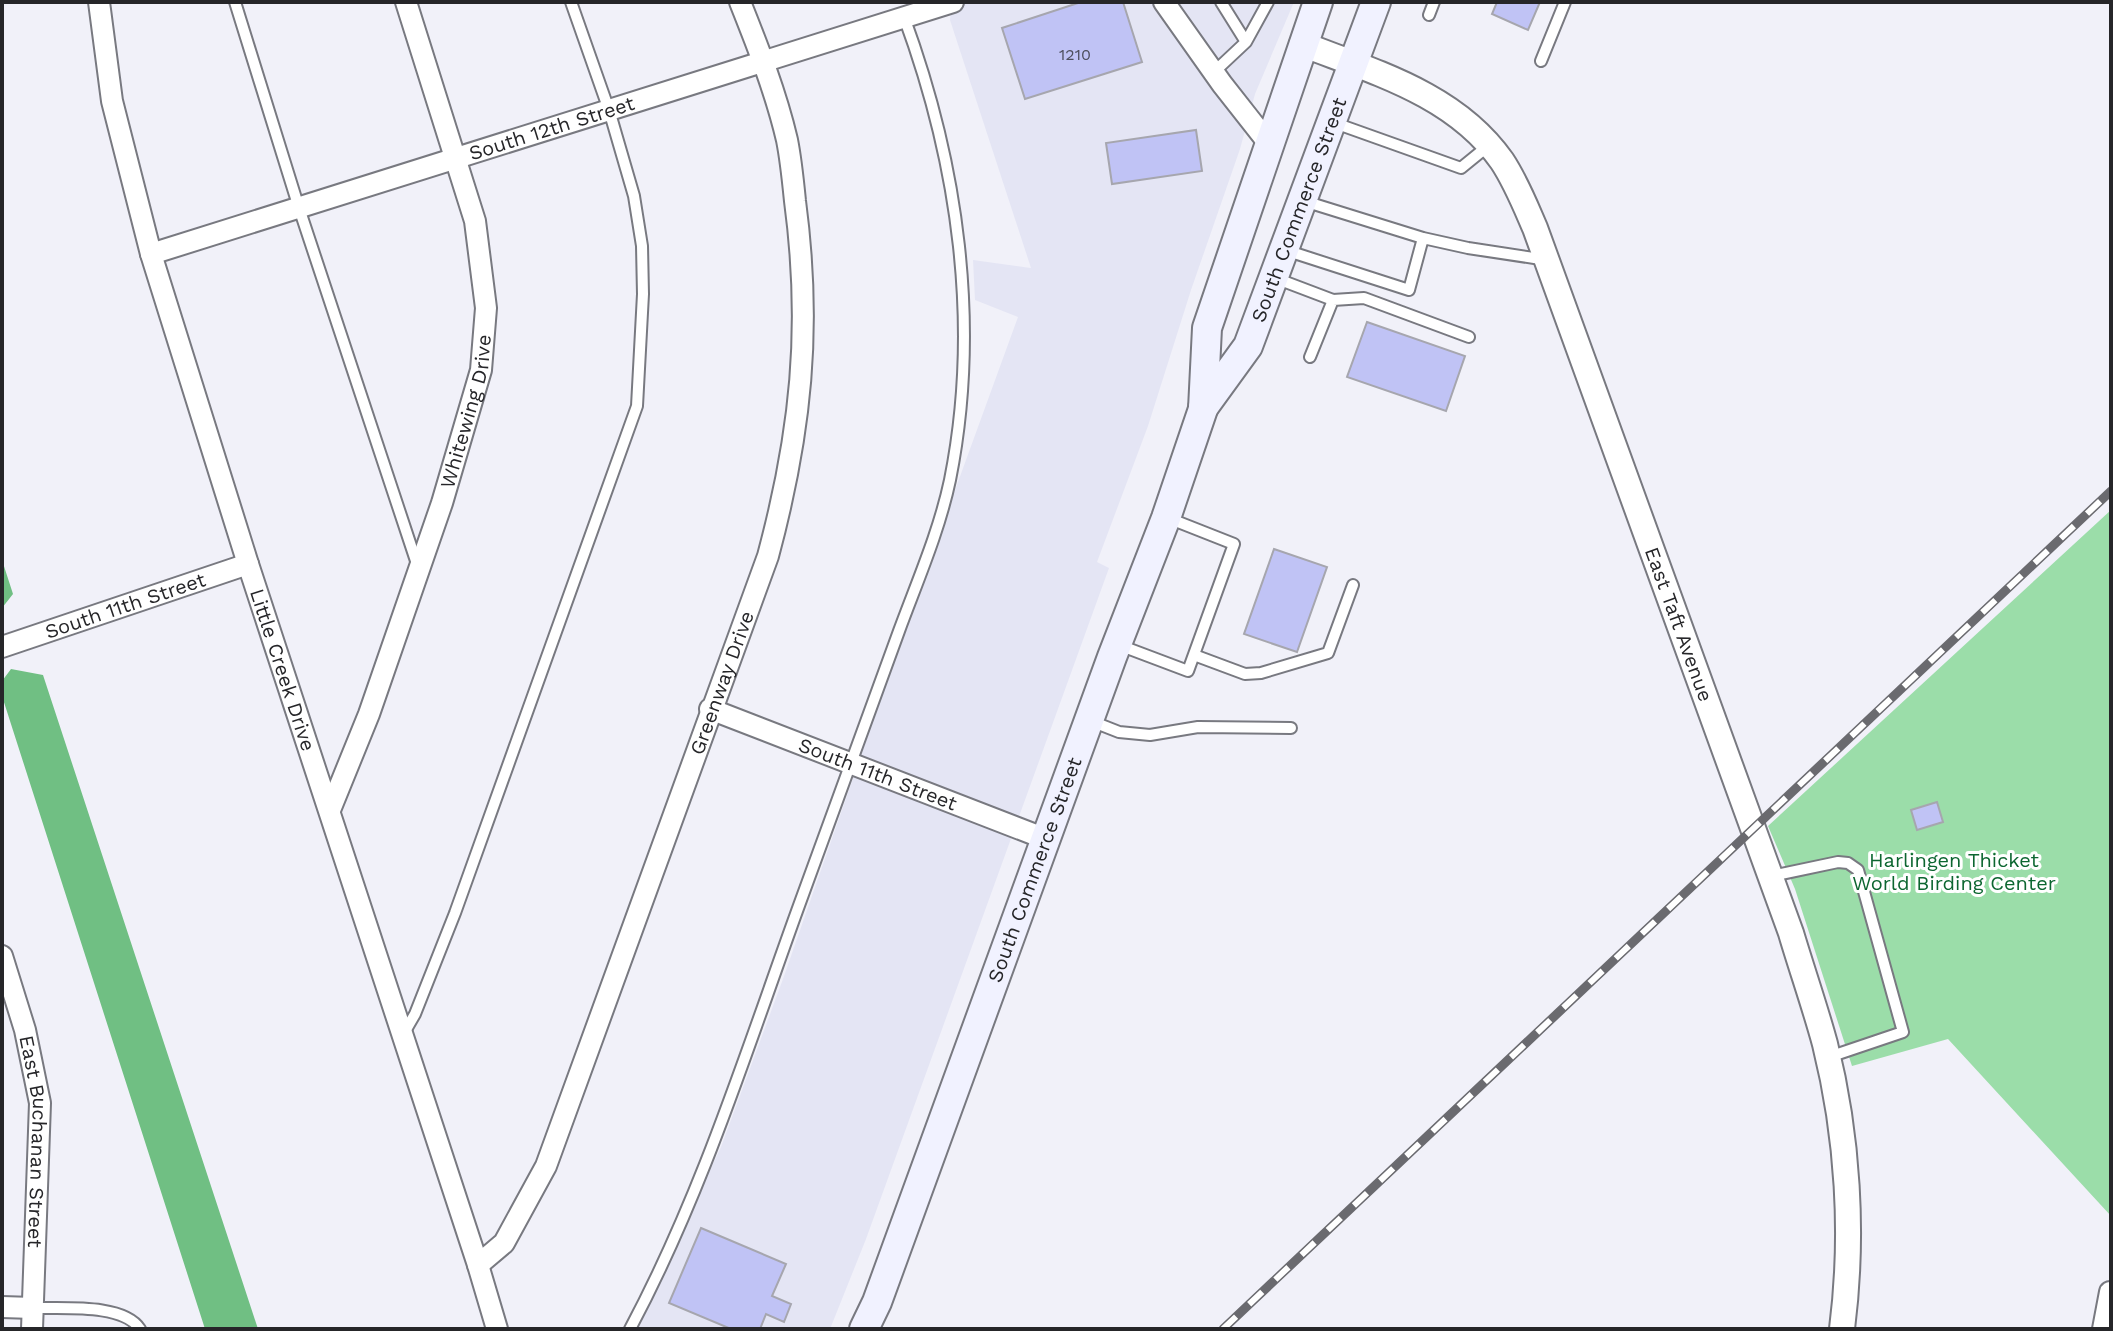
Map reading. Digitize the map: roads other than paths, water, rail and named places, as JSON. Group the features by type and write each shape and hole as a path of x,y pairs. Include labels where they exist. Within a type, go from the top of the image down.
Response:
{"main road":[{"name":"South Commerce Street","path":"864,1329 877,1302 1166,518 1203,409 1207,328 1318,2"},
{"name":"South Commerce Street","path":"1203,409 1248,346 1376,2"}],"street":[{"name":"Little Creek Drive","path":"99,2 112,101 151,254 248,564 497,1329"},
{"name":"Whitewing Drive","path":"330,810 369,714 419,569 481,370 486,308 475,221 406,2"},
{"name":"Greenway Drive","path":"478,1265 504,1243 546,1166 768,556 797,427 803,360 803,260 788,143 764,62 740,2"},
{"name":"South 12th Street","path":"151,254 953,2"},
{"path":"1164,2 1270,145"},
{"name":"East Taft Avenue","path":"1302,44 1400,81 1432,97 1465,122 1499,158 1513,180 1547,260 1771,876 1827,1058 1840,1124 1848,1208 1847,1293 1842,1329"},
{"name":"South 11th Street","path":"2,647 248,564"},
{"name":"South 11th Street","path":"710,709 1046,839"},
{"name":"East Buchanan Street","path":"2,956 25,1030 40,1103 32,1329"},
{"path":"2103,1329 2110,1292"},
{"path":"2,1307 33,1308"}],"lane":[{"path":"235,2 299,208 419,569"},
{"path":"403,1035 415,1014 455,913 637,406 642,342 642,246 634,196 609,110 571,2"},
{"path":"1221,2 1246,42"},
{"path":"1214,72 1246,42 1268,2"},
{"path":"1429,15 1434,2"},
{"path":"1541,61 1565,2"},
{"path":"630,1329 696,1190 939,520 949,482 957,432 964,296 960,241 931,99 904,17"},
{"path":"1331,121 1461,168 1488,146"},
{"path":"1301,200 1423,238 1547,260"},
{"path":"1283,249 1409,290 1423,238"},
{"path":"1273,277 1333,300 1364,298 1469,337"},
{"path":"1310,357 1333,300"},
{"path":"1117,644 1188,671 1234,544 1166,518"},
{"path":"1194,655 1245,674 1261,673 1328,653 1353,585"},
{"path":"1089,720 1119,732 1150,735 1198,727 1291,728"},
{"path":"1771,876 1838,862 1848,863 1858,870 1903,1032 1827,1058"},
{"path":"33,1308 114,1312 133,1320 140,1329"}],"railway":[{"path":"1223,1329 2111,491"}],"park label":[{"name":"Harlingen Thicket World Birding Center","path":"1954,872"}]}
